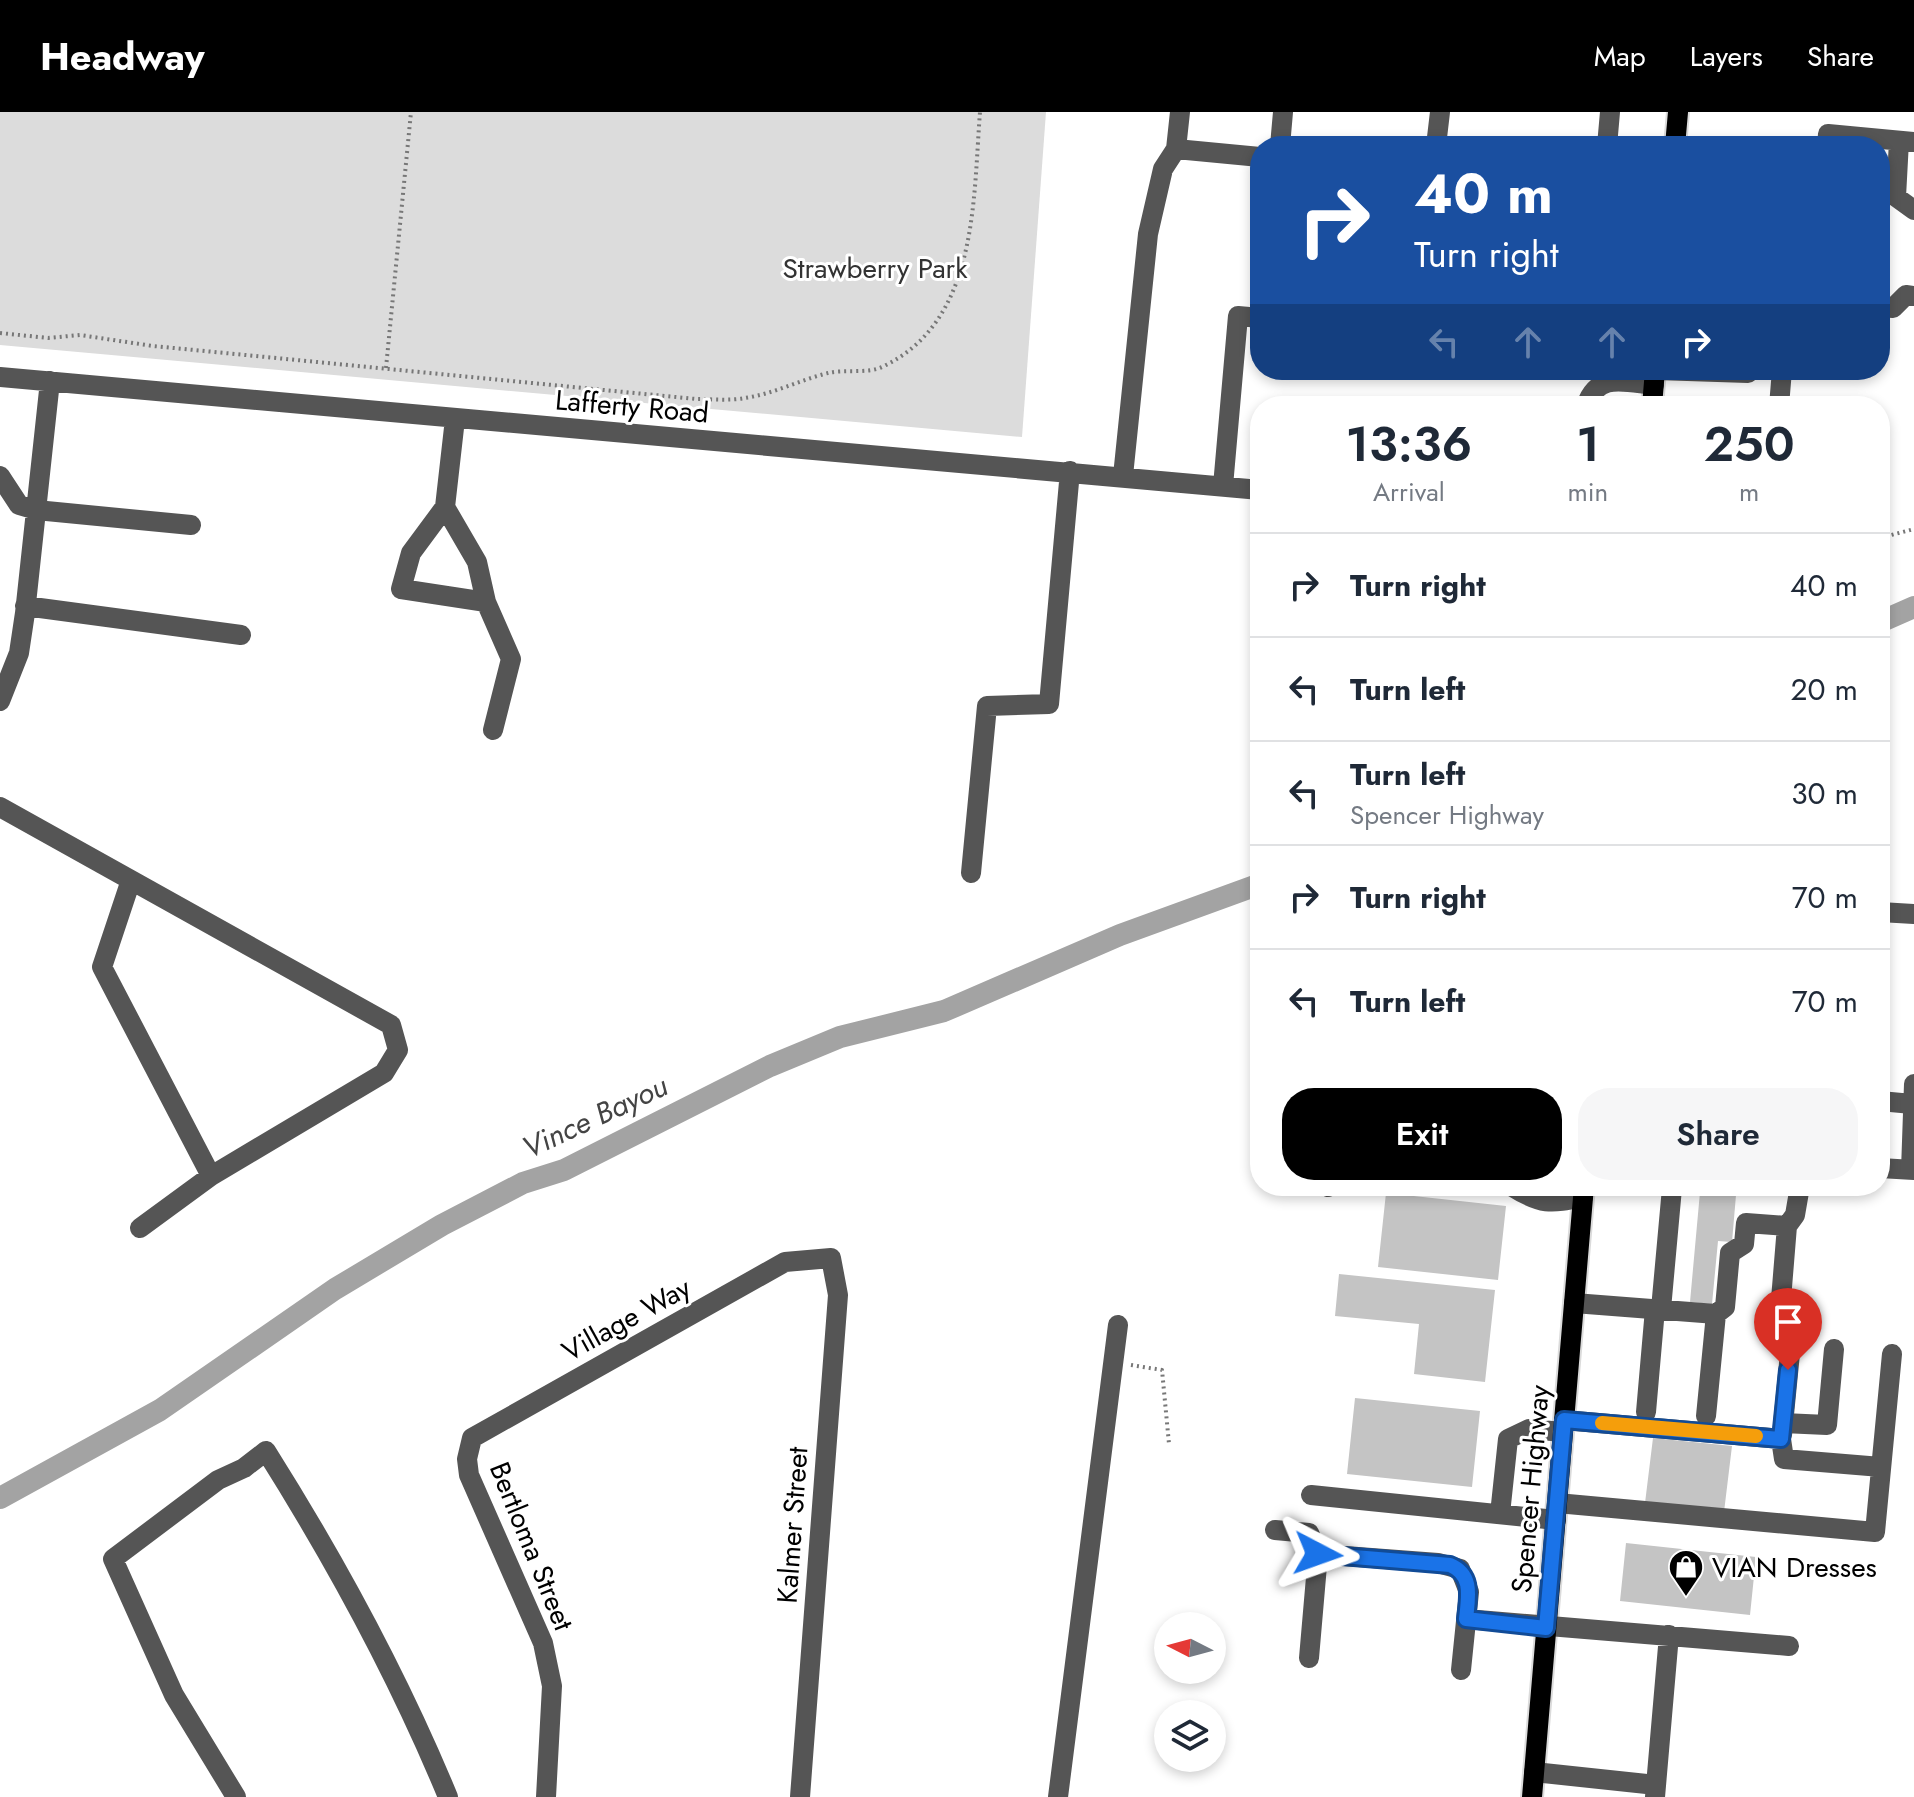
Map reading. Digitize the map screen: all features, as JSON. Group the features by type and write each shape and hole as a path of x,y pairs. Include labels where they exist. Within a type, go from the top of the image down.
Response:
{"main road":[{"path":"1676,136 1678,112"},
{"name":"Spencer Highway","path":"1532,1797 1584,1196"}],"street":[{"path":"1123,476 1148,234 1160,180 1176,149 1180,112"},
{"path":"1281,136 1283,112"},
{"path":"1437,136 1440,112"},
{"path":"1608,136 1610,112"},
{"path":"1828,136 1851,136"},
{"path":"1907,141 1896,197 1914,210"},
{"path":"1176,149 1250,156"},
{"path":"1890,308 1906,295 1914,296"},
{"path":"1223,486 1238,316 1250,317"},
{"name":"Lafferty Road","path":"0,377 1250,489"},
{"path":"1589,396 1591,390 1601,384 1682,380"},
{"path":"0,701 19,653 50,381"},
{"path":"455,419 445,507 411,553 401,589 486,602"},
{"path":"971,873 987,706 1049,704 1070,471"},
{"path":"0,476 19,505 36,510 191,525"},
{"path":"445,507 477,562 486,602 511,659 493,730"},
{"path":"25,606 241,635"},
{"path":"0,807 391,1025 398,1050 384,1073 211,1176 140,1228"},
{"path":"131,880 102,967 211,1176"},
{"path":"1890,913 1914,914"},
{"path":"1890,1099 1913,1094 1913,1170 1890,1169"},
{"path":"1526,1196 1549,1204 1572,1196"},
{"path":"1646,1412 1671,1196"},
{"path":"1779,1324 1787,1226 1795,1215 1798,1196"},
{"path":"1574,1303 1716,1314 1725,1307 1730,1253 1744,1244 1746,1223 1787,1226"},
{"name":"Village Way","path":"467,1459 472,1438 785,1262 831,1258"},
{"name":"Kalmer Street","path":"800,1797 838,1295 831,1258"},
{"path":"1706,1416 1716,1314"},
{"path":"1058,1797 1118,1325"},
{"path":"1791,1343 1782,1431 1784,1459 1881,1467"},
{"path":"1500,1514 1508,1439 1529,1429 1564,1426 1782,1431 1827,1425 1834,1349"},
{"path":"1311,1495 1500,1514 1556,1512 1875,1532 1892,1354"},
{"path":"236,1797 174,1695 113,1559 218,1480 244,1468 266,1451 314,1526 366,1623 417,1724 448,1797"},
{"name":"Bertloma Street","path":"467,1459 469,1475 543,1643 552,1686 546,1797"},
{"path":"1275,1530 1309,1533 1318,1554 1309,1658"},
{"path":"1318,1554 1438,1563 1460,1569 1469,1592 1461,1670"},
{"path":"1466,1619 1789,1646"},
{"path":"1534,1772 1655,1791 1669,1635"}],"path":[{"path":"386,368 411,112"},
{"path":"0,333 48,338 91,336 153,346 696,399 745,398 829,373 879,369 908,351 935,326 952,298 963,269 980,112"},
{"path":"1890,535 1914,529"},
{"path":"1113,1363 1162,1370 1169,1444"}],"green space":[{"name":"Strawberry Park","path":"0,112 1046,112 1022,437 0,345"}],"building":[{"path":"1386,1196 1506,1206 1498,1280 1378,1267"},
{"path":"1700,1196 1736,1196 1732,1242 1718,1241 1712,1304 1690,1302"},
{"path":"1339,1274 1495,1290 1485,1382 1414,1374 1419,1324 1335,1316"},
{"path":"1355,1398 1480,1411 1472,1487 1347,1474"},
{"path":"1653,1438 1732,1446 1724,1512 1645,1503"},
{"path":"1626,1543 1756,1557 1750,1615 1620,1601"}],"waterway":[{"name":"Vince Bayou","path":"1890,618 1914,607"},
{"name":"Vince Bayou","path":"0,1498 160,1410 335,1289 442,1225 523,1183 564,1170 770,1066 840,1037 944,1011 1120,935 1250,888"}],"slow traffic":[{"path":"1602,1423 1756,1436"}],"place":[{"name":"VIAN Dresses","path":"1686,1598"}],"route":[{"path":"1318,1554 1450,1565 1460,1569 1467,1580 1466,1619 1546,1628 1564,1420 1781,1439 1788,1370"}]}
